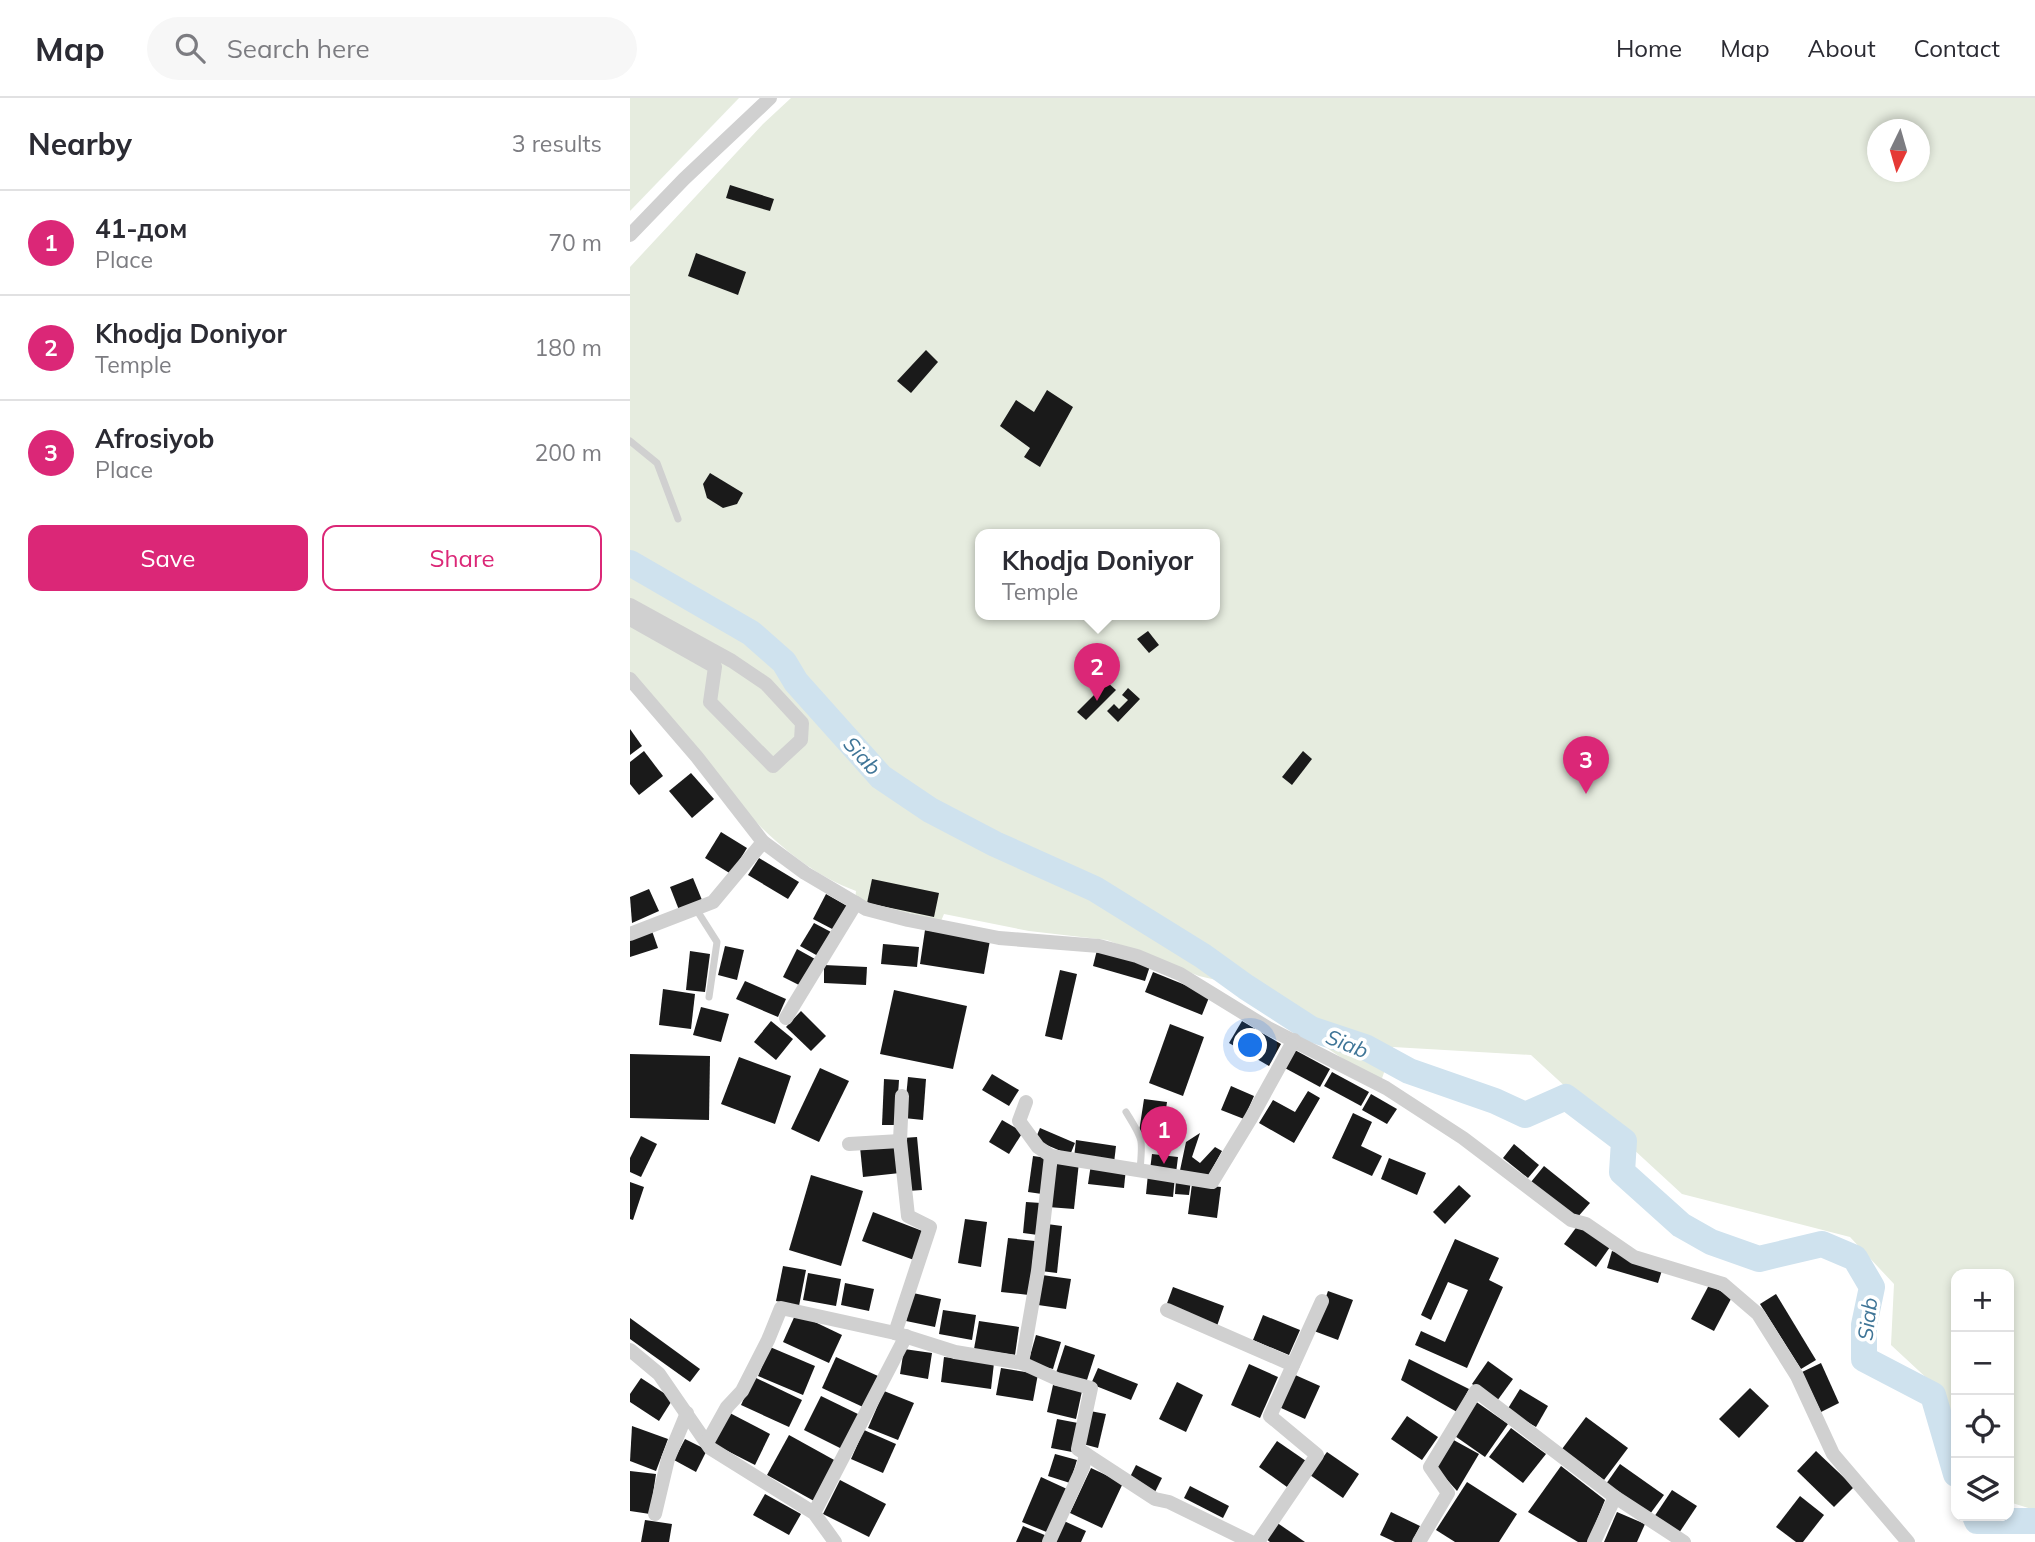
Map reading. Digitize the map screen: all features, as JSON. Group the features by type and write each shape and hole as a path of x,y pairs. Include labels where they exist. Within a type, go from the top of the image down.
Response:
{"street":[{"path":"630,234 684,178 770,98"},
{"path":"630,605 732,661 766,684 802,723 801,740 773,766 710,702 715,667 630,619"},
{"path":"630,679 698,757 763,842 805,873 866,909 986,935 1099,946 1138,956 1181,974 1268,1028 1386,1088 1463,1138 1571,1220 1586,1224 1634,1257 1723,1284 1758,1314 1797,1376 1833,1454 1908,1542"},
{"path":"630,934 713,902 763,842"},
{"path":"786,1018 856,903"},
{"path":"1026,1102 1019,1121 1038,1147 1051,1156 1212,1182 1294,1041"},
{"path":"814,1513 901,1335 930,1227 908,1216 900,1141 902,1096"},
{"path":"849,1144 900,1141"},
{"path":"1022,1363 1038,1271 1051,1156"},
{"path":"1258,1542 1317,1455 1270,1416 1322,1301"},
{"path":"707,1443 727,1407 742,1391 781,1308 901,1335 955,1352 1022,1363 1058,1379 1091,1388 1077,1449 1155,1499 1169,1502 1251,1542"},
{"path":"1167,1310 1293,1365"},
{"path":"630,1350 659,1374 710,1448 814,1513 835,1542"},
{"path":"1419,1542 1448,1493 1430,1467 1476,1391 1615,1497 1684,1542"},
{"path":"655,1514 668,1459 687,1413"},
{"path":"1049,1542 1083,1467 1086,1454"},
{"path":"1594,1542 1615,1497"}],"lane":[{"path":"630,441 657,463 678,519"},
{"path":"696,908 717,942 709,997"},
{"path":"1126,1112 1142,1142 1140,1170"}],"shaded area":[{"path":"630,98 739,98 630,211"},
{"path":"791,98 2035,98 2035,1510 2014,1504 2014,1269 1951,1269 1951,1416 1946,1396 1891,1345 1894,1284 1850,1237 1682,1194 1531,1055 1393,1047 1380,1084 1233,984 1199,976 1107,940 1029,931 944,914 941,921 855,900 856,891 813,870 776,841 742,808 630,685 630,267 763,124"}],"building":[{"path":"730,185 774,199 770,211 726,198"},
{"path":"696,253 746,272 738,295 688,276"},
{"path":"926,350 938,362 911,393 897,381"},
{"path":"1047,390 1073,407 1040,467 1024,457 1030,448 1000,426 1016,400 1034,412"},
{"path":"710,473 743,493 737,504 723,508 707,498 703,484"},
{"path":"1148,631 1159,645 1149,653 1137,639"},
{"path":"1107,682 1116,690 1086,720 1077,712"},
{"path":"1128,688 1140,699 1118,722 1107,711 1114,704 1119,709 1128,700 1122,695"},
{"path":"630,729 642,746 630,755"},
{"path":"644,751 663,776 639,795 630,784 630,762"},
{"path":"1303,751 1312,759 1292,785 1282,777"},
{"path":"691,773 714,799 692,818 669,791"},
{"path":"721,832 747,848 731,874 705,858"},
{"path":"759,858 799,882 788,899 748,875"},
{"path":"693,878 702,900 679,910 670,887"},
{"path":"872,879 939,893 934,917 867,903"},
{"path":"649,889 659,911 632,923 630,897"},
{"path":"826,894 849,907 836,931 813,919"},
{"path":"814,923 831,932 818,956 800,946"},
{"path":"925,930 990,940 984,974 920,964"},
{"path":"652,931 658,948 630,957 630,938"},
{"path":"883,944 919,947 917,967 881,964"},
{"path":"725,946 744,950 737,980 718,975"},
{"path":"797,949 815,959 801,986 783,977"},
{"path":"1097,950 1150,966 1145,981 1093,966"},
{"path":"690,951 710,954 705,992 686,990"},
{"path":"824,965 867,967 866,985 824,983"},
{"path":"1060,970 1077,974 1062,1040 1045,1036"},
{"path":"1153,972 1210,995 1202,1015 1145,992"},
{"path":"745,981 786,999 778,1017 736,999"},
{"path":"663,989 695,994 691,1029 659,1025"},
{"path":"894,990 967,1006 953,1069 880,1054"},
{"path":"701,1007 729,1014 721,1042 693,1035"},
{"path":"801,1011 826,1036 811,1051 786,1027"},
{"path":"771,1021 793,1039 776,1060 754,1042"},
{"path":"1242,1021 1281,1044 1269,1066 1229,1043"},
{"path":"1170,1024 1204,1037 1183,1096 1149,1083"},
{"path":"1293,1049 1330,1069 1320,1087 1283,1067"},
{"path":"630,1054 710,1056 709,1120 630,1118"},
{"path":"739,1057 791,1076 775,1124 721,1104"},
{"path":"820,1068 849,1081 819,1142 791,1129"},
{"path":"1332,1072 1369,1092 1361,1106 1324,1086"},
{"path":"992,1074 1019,1090 1009,1106 982,1090"},
{"path":"908,1077 926,1079 923,1120 904,1118"},
{"path":"884,1079 899,1080 896,1125 882,1125"},
{"path":"1231,1086 1254,1096 1244,1119 1221,1110"},
{"path":"1308,1091 1320,1098 1294,1143 1259,1123 1273,1100 1295,1112"},
{"path":"1371,1094 1397,1109 1387,1124 1362,1110"},
{"path":"1144,1099 1167,1102 1162,1136 1139,1132"},
{"path":"1353,1113 1372,1122 1361,1146 1382,1156 1372,1176 1332,1158"},
{"path":"1002,1120 1023,1132 1009,1154 989,1142"},
{"path":"1040,1128 1075,1143 1070,1155 1035,1140"},
{"path":"1200,1133 1192,1157 1200,1163 1215,1147 1222,1151 1207,1178 1179,1175 1186,1142"},
{"path":"641,1136 657,1144 641,1177 630,1172 630,1158"},
{"path":"917,1137 922,1190 908,1191 903,1138"},
{"path":"1076,1140 1116,1146 1114,1163 1074,1158"},
{"path":"896,1143 900,1173 863,1177 860,1147"},
{"path":"1514,1144 1539,1165 1528,1178 1503,1158"},
{"path":"1152,1154 1178,1157 1176,1173 1150,1170"},
{"path":"1033,1156 1047,1158 1042,1194 1028,1192"},
{"path":"1389,1158 1426,1173 1417,1195 1381,1179"},
{"path":"1053,1159 1079,1162 1074,1209 1048,1207"},
{"path":"1091,1164 1126,1168 1124,1188 1088,1184"},
{"path":"1544,1166 1590,1203 1576,1219 1531,1182"},
{"path":"1148,1174 1175,1177 1173,1197 1146,1194"},
{"path":"811,1175 863,1191 841,1266 789,1250"},
{"path":"1176,1179 1191,1180 1189,1195 1175,1194"},
{"path":"630,1182 644,1187 633,1220 630,1219"},
{"path":"1192,1184 1221,1187 1217,1218 1188,1214"},
{"path":"1459,1185 1471,1196 1445,1224 1433,1212"},
{"path":"1026,1202 1041,1203 1038,1235 1023,1233"},
{"path":"873,1212 925,1232 914,1260 862,1241"},
{"path":"965,1219 987,1222 981,1267 958,1263"},
{"path":"1047,1224 1062,1226 1057,1273 1041,1271"},
{"path":"1578,1225 1610,1247 1596,1267 1564,1244"},
{"path":"1008,1238 1035,1241 1029,1295 1001,1292"},
{"path":"1455,1239 1499,1258 1489,1280 1503,1287 1467,1368 1415,1345 1421,1331 1445,1342 1468,1290 1448,1282 1431,1320 1421,1315"},
{"path":"1612,1251 1663,1267 1658,1283 1607,1268"},
{"path":"783,1266 806,1270 799,1306 776,1301"},
{"path":"808,1273 841,1279 836,1306 803,1300"},
{"path":"1042,1275 1071,1279 1066,1309 1038,1305"},
{"path":"845,1283 874,1289 869,1311 841,1305"},
{"path":"1709,1285 1732,1297 1714,1331 1691,1319"},
{"path":"1173,1287 1224,1306 1217,1326 1166,1306"},
{"path":"1328,1291 1353,1300 1338,1340 1314,1331"},
{"path":"913,1293 941,1299 935,1327 906,1321"},
{"path":"1776,1294 1816,1360 1801,1369 1760,1304"},
{"path":"943,1310 976,1315 972,1340 939,1334"},
{"path":"796,1313 842,1335 829,1363 783,1342"},
{"path":"1263,1315 1300,1330 1289,1355 1253,1340"},
{"path":"630,1318 700,1369 690,1382 630,1339"},
{"path":"979,1321 1019,1327 1015,1355 974,1349"},
{"path":"1036,1335 1061,1342 1053,1369 1028,1363"},
{"path":"1065,1345 1095,1355 1086,1383 1056,1373"},
{"path":"770,1347 815,1366 803,1395 758,1376"},
{"path":"904,1349 932,1353 928,1379 900,1374"},
{"path":"836,1357 878,1376 863,1407 822,1388"},
{"path":"944,1357 994,1363 991,1389 941,1382"},
{"path":"1409,1359 1469,1389 1457,1412 1401,1380"},
{"path":"1488,1361 1513,1379 1497,1401 1472,1384"},
{"path":"1821,1363 1839,1403 1821,1412 1802,1372"},
{"path":"1249,1364 1278,1377 1260,1418 1231,1405"},
{"path":"1001,1368 1038,1374 1033,1401 996,1395"},
{"path":"1098,1368 1138,1384 1131,1400 1091,1384"},
{"path":"1293,1374 1320,1386 1305,1419 1279,1407"},
{"path":"754,1377 802,1400 789,1427 741,1405"},
{"path":"641,1378 673,1399 659,1421 630,1402 630,1394"},
{"path":"1177,1382 1203,1395 1186,1432 1159,1419"},
{"path":"1053,1385 1082,1391 1076,1419 1047,1412"},
{"path":"1750,1388 1769,1406 1739,1438 1719,1419"},
{"path":"1520,1389 1548,1406 1536,1427 1507,1410"},
{"path":"884,1391 914,1403 898,1440 868,1428"},
{"path":"821,1396 860,1415 842,1449 804,1430"},
{"path":"1475,1401 1508,1424 1485,1457 1452,1434"},
{"path":"726,1411 770,1434 755,1465 710,1442"},
{"path":"1090,1411 1106,1414 1098,1448 1083,1444"},
{"path":"1407,1416 1438,1437 1422,1460 1391,1439"},
{"path":"1586,1417 1628,1448 1604,1480 1562,1449"},
{"path":"1057,1419 1078,1423 1072,1452 1051,1448"},
{"path":"632,1426 668,1439 656,1471 630,1461"},
{"path":"1511,1428 1546,1454 1523,1483 1489,1457"},
{"path":"864,1430 896,1444 883,1473 851,1459"},
{"path":"789,1435 836,1461 814,1501 767,1475"},
{"path":"1450,1438 1479,1454 1457,1491 1434,1465"},
{"path":"685,1439 707,1450 696,1472 674,1460"},
{"path":"1277,1441 1306,1461 1287,1487 1259,1467"},
{"path":"1816,1451 1854,1487 1834,1507 1797,1471"},
{"path":"1327,1452 1359,1474 1343,1498 1310,1475"},
{"path":"1055,1454 1077,1460 1070,1483 1048,1476"},
{"path":"1620,1464 1664,1495 1650,1514 1606,1484"},
{"path":"1136,1465 1162,1478 1155,1492 1129,1479"},
{"path":"1561,1466 1605,1500 1588,1542 1578,1542 1528,1512"},
{"path":"1091,1468 1123,1483 1102,1528 1070,1513"},
{"path":"630,1471 656,1474 650,1514 630,1511"},
{"path":"1041,1477 1067,1489 1049,1533 1022,1522"},
{"path":"840,1480 886,1504 869,1537 823,1514"},
{"path":"1467,1482 1517,1514 1499,1542 1455,1542 1436,1530"},
{"path":"1190,1486 1229,1506 1223,1518 1184,1498"},
{"path":"1672,1490 1697,1506 1679,1533 1654,1517"},
{"path":"765,1494 801,1514 789,1535 753,1515"},
{"path":"1800,1496 1824,1515 1803,1542 1796,1542 1776,1527"},
{"path":"1391,1512 1420,1526 1412,1542 1395,1542 1380,1535"},
{"path":"1617,1512 1645,1524 1637,1542 1604,1542"},
{"path":"645,1520 672,1524 669,1542 641,1542"},
{"path":"1064,1521 1086,1531 1081,1542 1055,1542"},
{"path":"1276,1522 1305,1542 1270,1542 1265,1538"},
{"path":"1023,1526 1047,1536 1044,1542 1016,1542"}],"waterway":[{"name":"Siab","path":"630,563 751,633 784,662 796,682 881,777 930,810 995,844 1095,889 1203,956 1311,1029 1365,1047 1409,1071 1495,1101 1525,1115 1566,1097 1624,1141 1622,1172 1681,1225 1711,1242 1759,1259 1822,1244 1855,1258 1872,1287 1864,1325 1864,1359 1933,1395 1951,1458"},
{"name":"Siab","path":"2014,1521 2035,1521"}],"place":[{"name":"Khodja Doniyor","path":"1097,701"},
{"name":"Afrosiyob","path":"1586,794"},
{"name":"41-дом","path":"1164,1164"}]}
